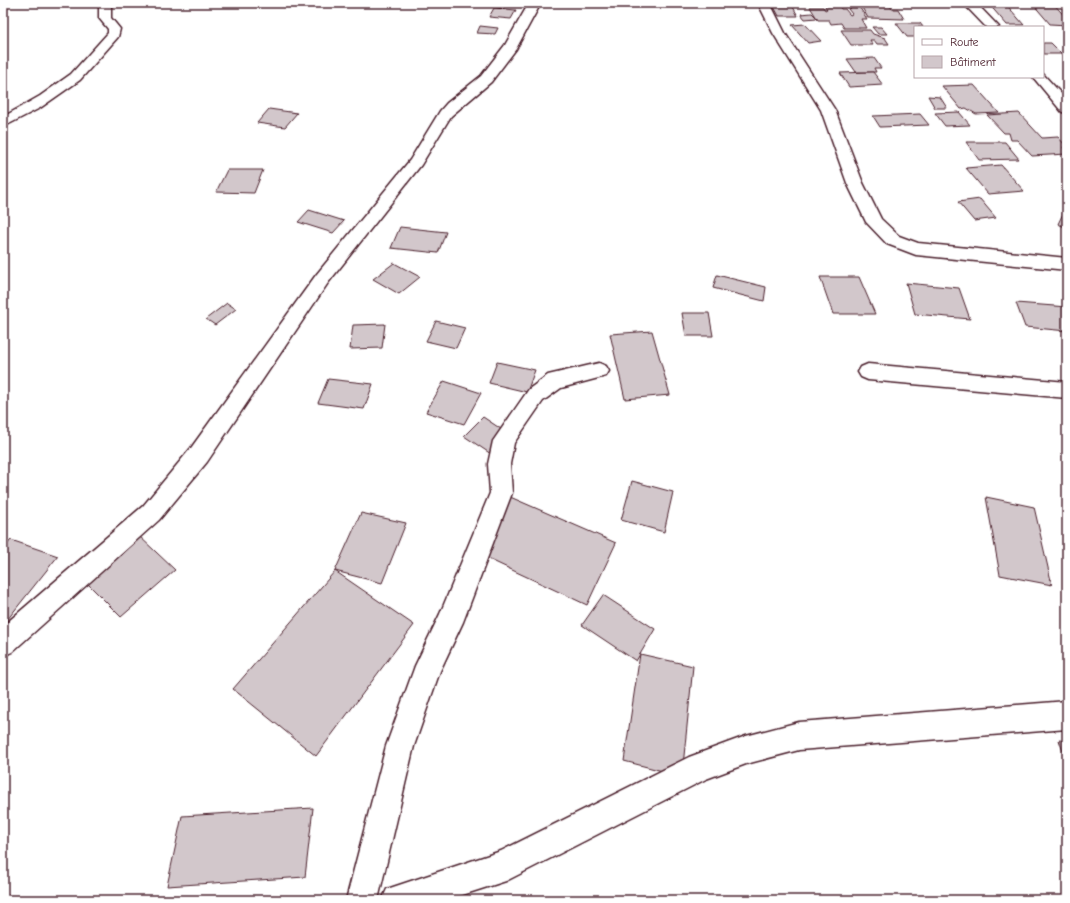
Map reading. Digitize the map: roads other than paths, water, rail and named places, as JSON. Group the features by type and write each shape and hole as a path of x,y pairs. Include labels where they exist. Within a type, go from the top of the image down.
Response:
{"street":[{"path":"3,124 43,100 84,70 96,56 114,34 114,29 105,18 106,3"},
{"path":"3,643 151,513 199,455 269,357 322,279 416,162 445,114 452,106 486,79 511,46 535,3"},
{"path":"764,3 779,33 828,110 854,184 874,222 893,240 916,249 1067,264"},
{"path":"969,3 992,26"},
{"path":"1041,78 1067,109"},
{"path":"362,900 400,746 428,666 450,622 501,493 499,464 504,441 536,396 554,381 599,371"},
{"path":"868,372 1067,390"},
{"path":"398,900 506,865 699,767 746,750 799,736 1067,715"}]}
